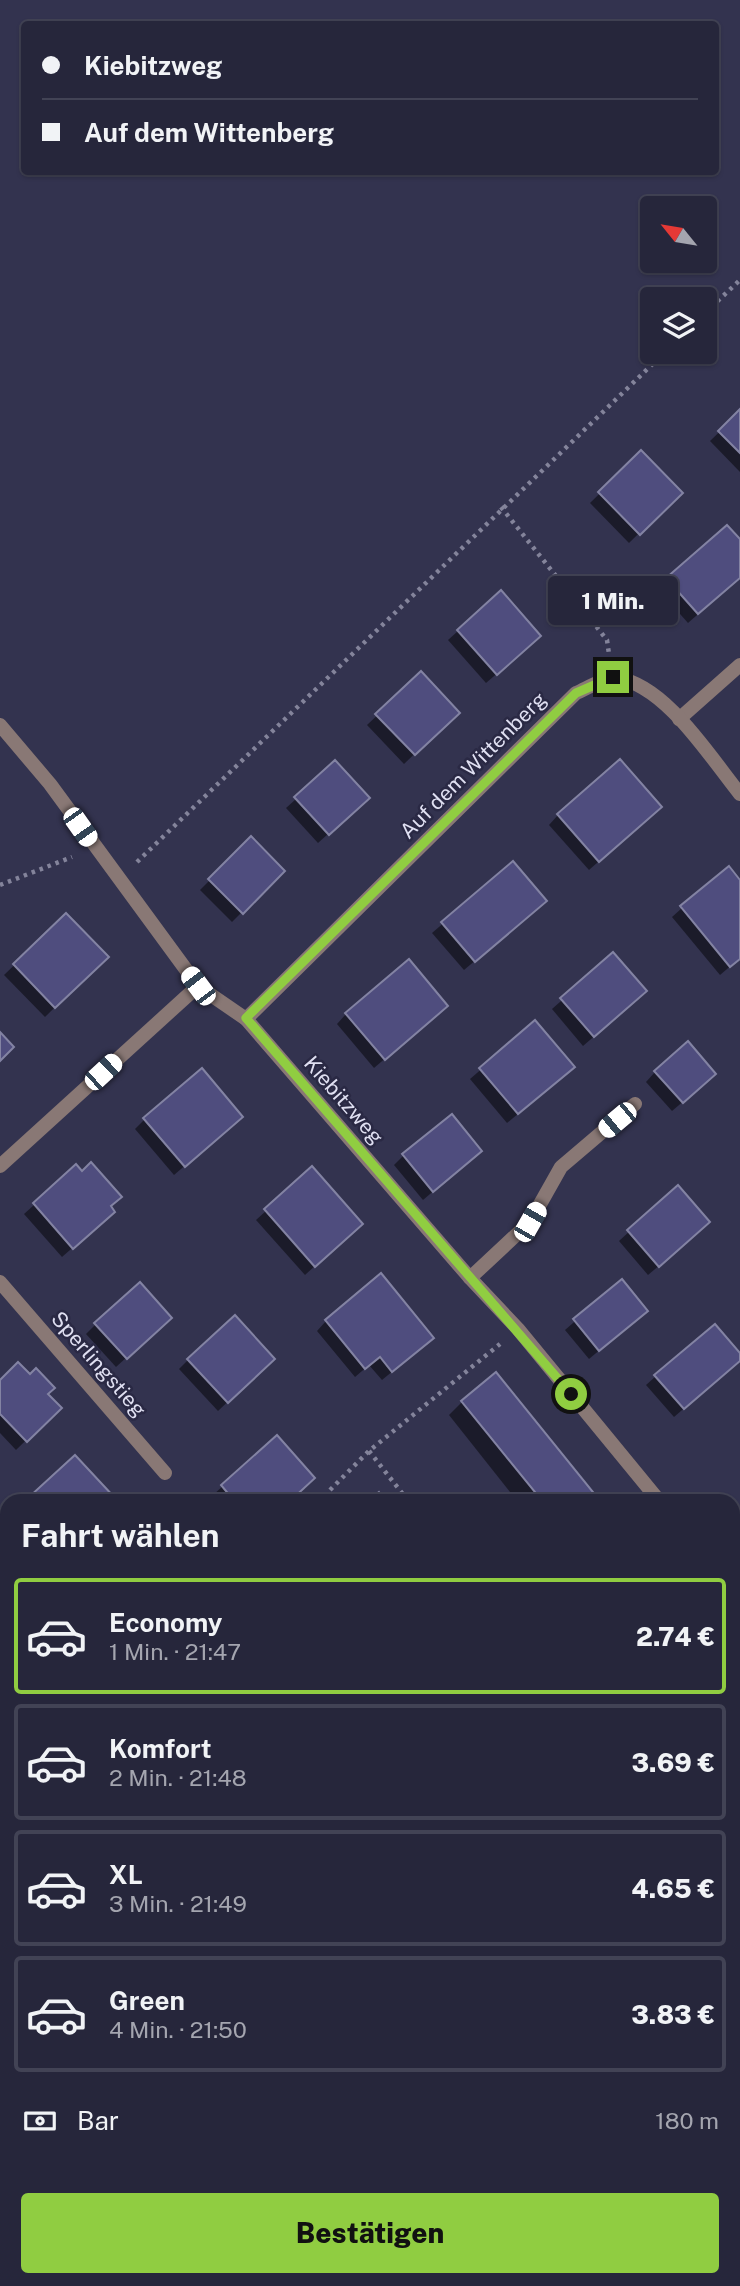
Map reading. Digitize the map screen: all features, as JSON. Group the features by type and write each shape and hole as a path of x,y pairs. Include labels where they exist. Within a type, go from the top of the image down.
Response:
{"street":[{"path":"679,719 740,665"},
{"path":"613,677 645,687 679,719 740,794"},
{"name":"Auf dem Wittenberg","path":"246,1018 576,693 613,677"},
{"name":"Kiebitzweg","path":"0,725 50,784 198,986 246,1018 470,1278 518,1329 653,1494"},
{"path":"0,1166 198,986"},
{"path":"470,1278 530,1222 561,1167 635,1104"},
{"name":"Sperlingstieg","path":"0,1282 165,1474"}],"path":[{"path":"717,302 740,280"},
{"path":"118,880 651,364"},
{"path":"501,507 607,640 613,677"},
{"path":"0,885 96,848"},
{"path":"326,1494 369,1451 518,1329"},
{"path":"369,1451 403,1494"}],"building":[{"path":"740,409 740,453 718,431"},
{"path":"641,450 683,493 640,535 598,492"},
{"path":"727,525 740,539 740,578 698,614 666,578"},
{"path":"501,590 541,636 497,675 457,630"},
{"path":"421,671 460,713 415,755 375,714"},
{"path":"620,759 662,807 599,862 557,814"},
{"path":"335,760 370,798 329,835 294,797"},
{"path":"251,836 285,871 243,914 208,879"},
{"path":"513,861 547,901 475,962 441,922"},
{"path":"729,866 740,880 740,959 730,967 680,906"},
{"path":"66,913 109,957 55,1008 13,964"},
{"path":"613,952 647,991 594,1037 560,998"},
{"path":"409,959 448,1006 385,1060 345,1013"},
{"path":"535,1020 575,1067 518,1114 479,1068"},
{"path":"0,1032 14,1047 0,1061"},
{"path":"688,1041 716,1074 683,1103 654,1071"},
{"path":"202,1068 243,1117 185,1167 143,1118"},
{"path":"452,1114 482,1151 433,1192 402,1154"},
{"path":"91,1162 122,1197 111,1206 115,1212 73,1249 33,1203 76,1164 82,1171"},
{"path":"312,1166 363,1224 315,1267 264,1209"},
{"path":"678,1185 710,1222 659,1267 627,1230"},
{"path":"381,1273 434,1338 392,1372 380,1357 365,1369 325,1320"},
{"path":"622,1279 648,1311 599,1351 573,1319"},
{"path":"140,1282 172,1318 127,1359 94,1323"},
{"path":"235,1315 275,1359 228,1403 187,1359"},
{"path":"715,1324 740,1353 740,1361 684,1409 654,1375"},
{"path":"18,1362 30,1374 36,1368 55,1388 48,1394 62,1408 27,1442 0,1414 0,1380"},
{"path":"496,1372 595,1494 537,1494 461,1401"},
{"path":"277,1435 315,1478 298,1494 228,1494 221,1485"},
{"path":"75,1455 111,1494 32,1494"}],"route":[{"path":"571,1394 518,1329 470,1278 246,1018 576,693 613,677"}]}
